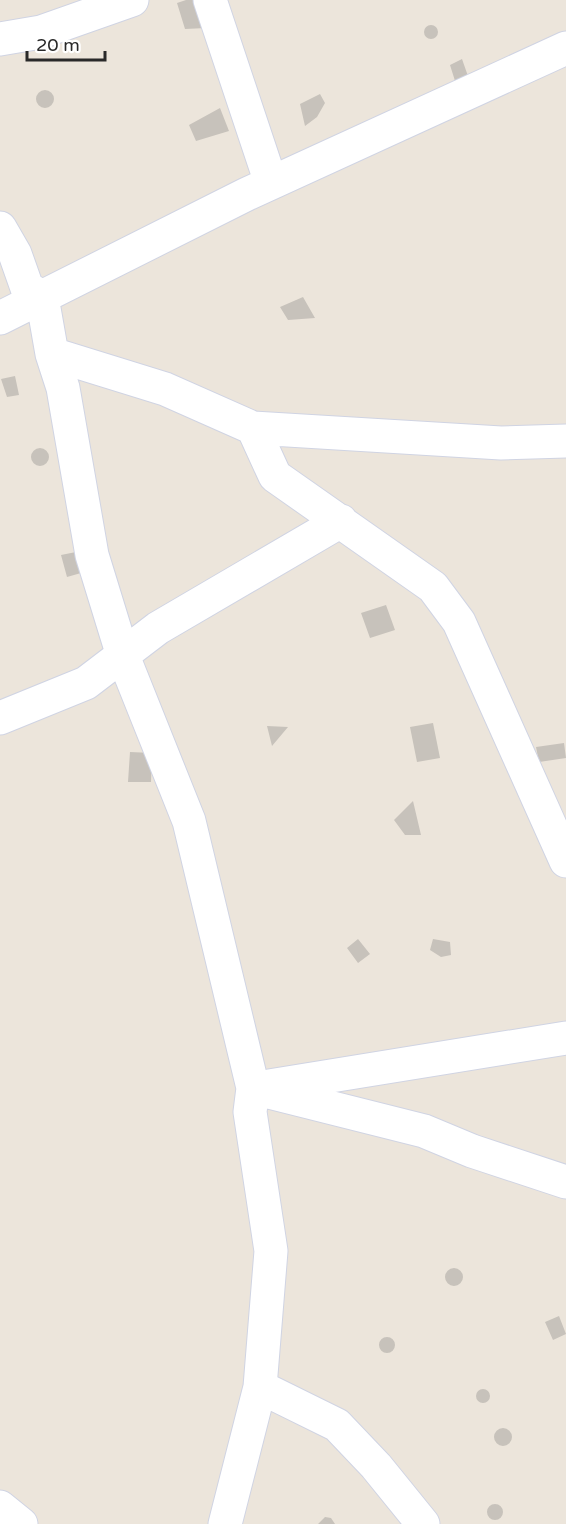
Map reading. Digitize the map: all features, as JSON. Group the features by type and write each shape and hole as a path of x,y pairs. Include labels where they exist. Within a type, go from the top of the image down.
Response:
{"street":[{"path":"0,39 41,32 132,0"},
{"path":"210,0 271,183"},
{"path":"0,318 271,183 566,48"},
{"path":"0,228 15,254 27,288 42,297 52,354 63,388 92,555 123,656 189,820 253,1088 250,1112 271,1251 261,1387 225,1524"},
{"path":"52,354 165,389 253,428 501,443 566,441"},
{"path":"253,428 274,476 433,587 459,622 566,861"},
{"path":"0,718 86,683 158,628 341,521"},
{"path":"253,1088 566,1038"},
{"path":"253,1088 424,1131 566,1182"},
{"path":"261,1387 337,1425 376,1466 423,1524"},
{"path":"0,1507 21,1524"}],"building":[{"path":"197,0 206,28 185,29 177,3"},
{"path":"431,25 436,27 438,32 436,37 431,39 426,37 424,32 426,27"},
{"path":"462,59 469,79 456,84 450,65"},
{"path":"45,90 51,93 54,99 51,105 45,108 39,105 36,99 39,93"},
{"path":"320,94 325,103 317,117 305,126 300,104"},
{"path":"220,108 229,131 196,141 189,125"},
{"path":"303,297 315,318 288,320 280,307"},
{"path":"15,376 19,395 7,397 1,379"},
{"path":"36,448 44,448 49,453 47,464 36,466 31,461 31,453"},
{"path":"76,552 81,573 67,577 61,555"},
{"path":"386,605 395,630 370,638 361,613"},
{"path":"433,723 440,758 417,762 410,727"},
{"path":"267,726 288,727 272,746"},
{"path":"564,743 566,758 539,762 536,747"},
{"path":"130,752 152,753 151,782 128,782"},
{"path":"413,801 421,835 405,835 394,820"},
{"path":"358,939 370,954 358,963 347,948"},
{"path":"433,939 450,942 451,955 441,957 430,950"},
{"path":"454,1268 460,1271 463,1277 460,1283 454,1286 448,1283 445,1277 448,1271"},
{"path":"559,1316 566,1334 553,1340 545,1322"},
{"path":"387,1337 395,1345 387,1353 379,1345"},
{"path":"480,1389 486,1389 490,1396 486,1403 480,1403 476,1399 476,1393"},
{"path":"499,1428 507,1428 512,1433 510,1444 499,1446 494,1441 494,1433"},
{"path":"495,1504 501,1506 503,1512 501,1518 495,1520 489,1518 487,1512 489,1506"},
{"path":"325,1517 331,1518 335,1524 318,1524"}]}
